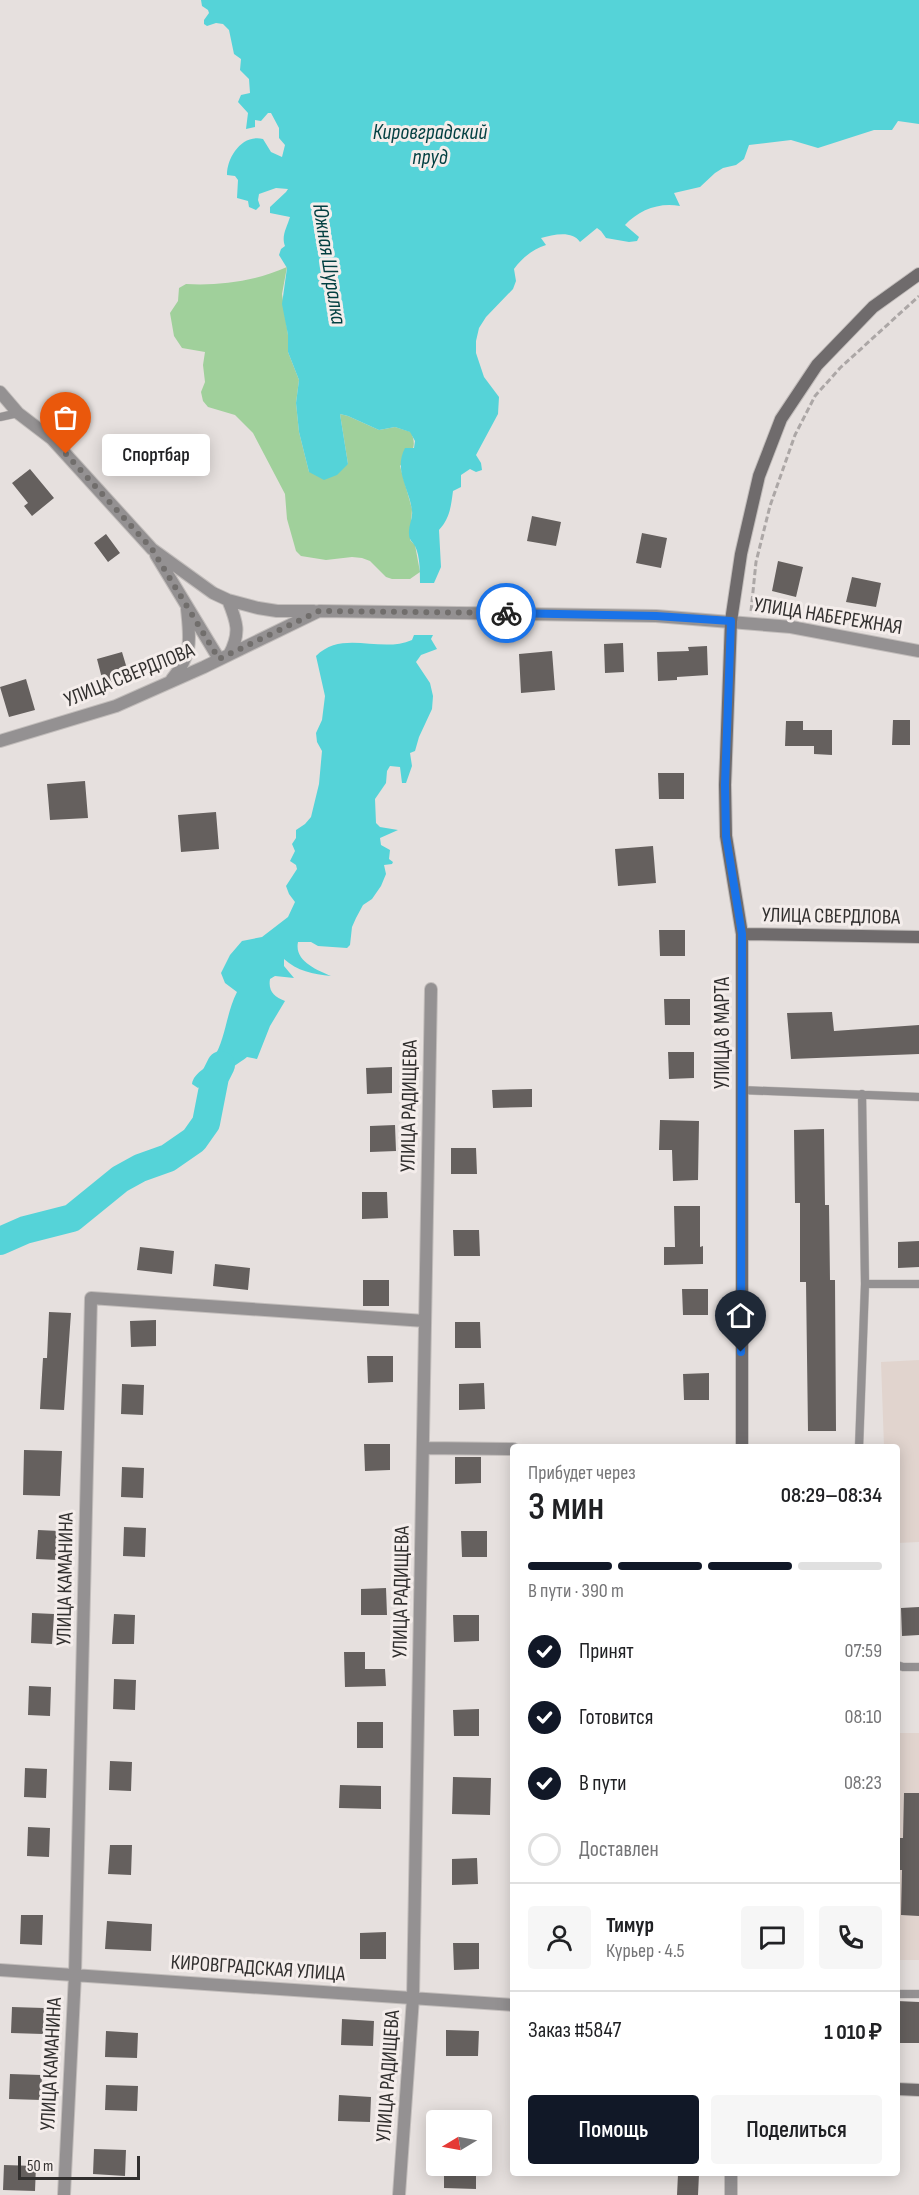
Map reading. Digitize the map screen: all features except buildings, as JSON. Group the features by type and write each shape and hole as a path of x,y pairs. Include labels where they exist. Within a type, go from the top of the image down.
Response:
{"street":[{"name":"УЛИЦА 8 МАРТА","path":"742,1444 742,934 726,836 725,785 731,621 741,554 759,476 781,419 817,365 873,307 919,274"},
{"path":"0,392 18,413 52,439 152,549 186,605 224,657 236,643 237,621 228,600"},
{"path":"152,549 213,593 228,600 277,611 319,611"},
{"path":"169,683 184,665 190,645 186,605"},
{"name":"УЛИЦА СВЕРДЛОВА","path":"0,741 116,706 319,611 656,616 731,621"},
{"name":"УЛИЦА НАБЕРЕЖНАЯ","path":"731,621 791,627 919,651"},
{"name":"УЛИЦА СВЕРДЛОВА","path":"742,934 919,937"},
{"name":"УЛИЦА РАДИЩЕВА","path":"399,2195 413,1998 431,988"},
{"name":"УЛИЦА КАМАНИНА","path":"64,2195 75,1975 91,1298 425,1321"},
{"path":"423,1448 510,1449"},
{"name":"КИРОВГРАДСКАЯ УЛИЦА","path":"0,1970 510,2005"},
{"path":"900,2089 919,2090"},
{"path":"731,2176 731,2195"}],"lane":[{"path":"0,417 18,413"},
{"path":"741,1090 919,1096"},
{"path":"859,1444 865,1284 862,1094"},
{"path":"865,1284 919,1284"},
{"path":"900,1666 919,1667"},
{"path":"900,1994 919,1994"}],"path":[{"path":"750,623 756,562 770,506 795,435 815,396 840,368 919,297"}],"shaded area":[{"path":"919,1360 919,1542 900,1543 900,1444 884,1444 881,1362"},
{"path":"900,1733 919,1733 919,1960 900,1960"}],"green space":[{"path":"287,267 282,294 288,352 299,380 296,403 299,432 309,472 348,464 340,414 379,430 395,427 411,432 413,447 400,466 412,509 410,540 415,545 420,572 410,579 386,577 370,561 362,558 326,560 301,556 296,551 287,519 285,494 253,433 235,415 208,407 203,401 201,392 205,382 203,365 205,352 182,348 174,336 170,313 178,301 179,288 186,284 224,283 250,279"}],"water":[{"name":"Кировградский пруд","path":"201,0 919,0 919,124 898,121 892,130 874,130 818,148 791,140 749,145 744,159 736,165 723,168 700,187 674,193 680,206 665,205 650,208 625,225 639,237 637,241 606,238 597,228 580,242 577,238 567,235 541,238 546,245 532,251 517,265 514,269 516,281 513,289 486,317 479,328 476,353 484,377 499,397 498,414 476,455 482,470 476,472 470,469 461,475 461,487 453,491 448,516 439,530 441,567 434,583 420,583 418,554 409,536 412,517 411,503 401,472 405,448 414,448 415,441 410,432 395,427 379,430 340,414 348,464 337,475 324,480 309,472 299,432 296,403 299,380 288,352 288,335 282,304 287,268 279,255 285,246 284,235 290,217 270,213 270,207 288,189 276,188 259,194 260,206 256,210 249,207 248,201 237,198 238,180 235,176 227,175 233,154 242,143 255,138 263,139 271,152 282,157 285,145 279,138 279,128 271,113 268,113 261,121 255,120 255,127 246,129 248,113 238,102 241,95 250,93 249,79 240,70 241,59 234,54 229,30 223,24 216,23 207,26 204,24 209,13 202,6"},
{"path":"414,635 433,635 431,639 437,649 421,655 416,662 430,683 433,696 432,709 415,751 410,753 412,766 406,783 402,783 400,767 390,766 386,783 375,799 376,823 380,827 398,830 380,838 381,845 390,850 389,859 393,862 384,865 386,874 381,886 372,899 363,905 352,927 350,945 347,948 298,942 298,949 303,960 313,968 331,976 306,971 284,959 284,966 294,978 275,976 270,979 273,993 285,1001 270,1026 257,1059 247,1057 225,1072 210,1101 204,1083 198,1088 192,1084 195,1076 210,1062 217,1051 237,992 225,983 221,973 230,955 242,941 262,937 288,917 295,902 286,886 297,869 296,865 290,861 295,851 292,844 296,838 296,830 311,817 319,784 322,751 317,742 316,733 322,720 325,696 316,656 338,644 400,644 412,640"}],"waterway":[{"name":"Южная Шуралка","path":"0,1241 25,1230 72,1218 120,1179 140,1168 168,1158 194,1140 206,1123 215,1077 221,1065"}],"way so far":[{"path":"66,454 152,549 219,659 319,611 506,613"}],"place":[{"name":"Спортбар","path":"66,454"}],"route":[{"path":"506,613 656,616 731,621 725,785 726,836 742,934 741,1352"}]}
